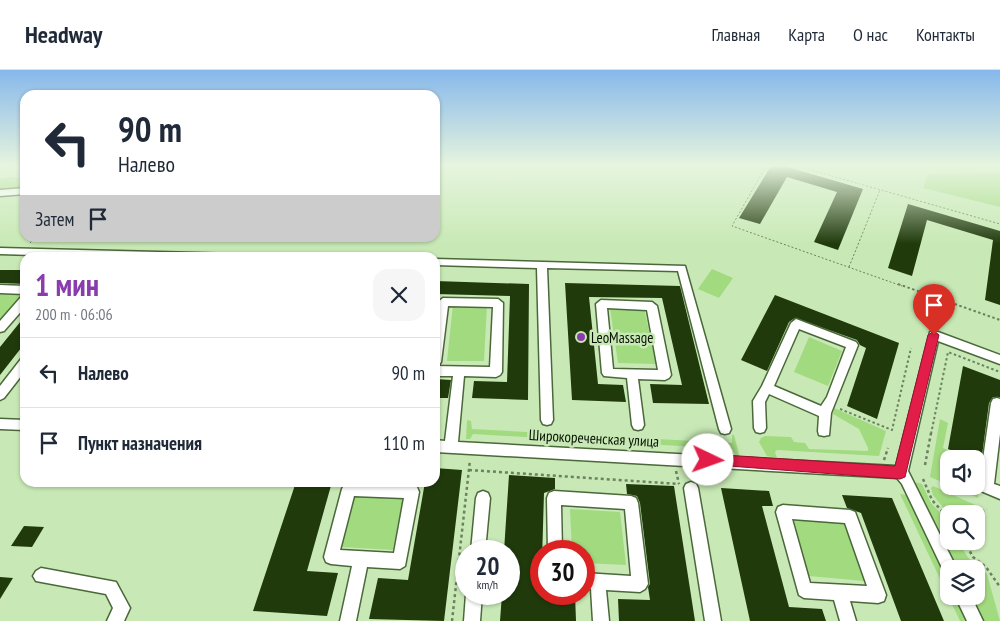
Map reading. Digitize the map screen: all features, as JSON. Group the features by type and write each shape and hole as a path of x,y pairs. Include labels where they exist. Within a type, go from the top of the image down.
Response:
{"street":[{"path":"0,193 16,192"},
{"path":"0,251 22,252"},
{"path":"440,262 682,268 725,429"},
{"path":"542,264 546,420"},
{"path":"0,289 20,290"},
{"path":"440,324 443,302 498,303 496,372 440,371"},
{"path":"601,304 652,306 666,375 632,374 608,373 601,304"},
{"path":"0,328 20,306"},
{"path":"760,428 759,401 767,388 796,323 852,345 827,409 824,431"},
{"path":"946,560 907,480 900,472 934,335 1000,360"},
{"path":"0,395 20,369"},
{"path":"451,447 459,372"},
{"path":"632,374 638,425"},
{"path":"767,388 827,409"},
{"path":"1000,404 997,403 986,487 1000,494"},
{"path":"0,424 20,425"},
{"name":"Широкореченская улица","path":"440,446 900,472"},
{"path":"691,488 713,621"},
{"path":"349,489 412,492 400,561 361,559 331,557 349,489"},
{"path":"479,540 483,498"},
{"path":"554,540 554,498 631,503 640,584 595,581"},
{"path":"783,512 850,517 878,595 839,592 804,590 783,512"},
{"path":"348,621 361,559"},
{"path":"41,576 111,587 122,608 115,621"},
{"path":"839,592 848,621"},
{"path":"595,597 601,621"},
{"path":"472,621 473,605"},
{"path":"968,605 976,621"}],"path":[{"path":"751,192 732,226 1000,320"},
{"path":"849,267 879,192"},
{"path":"886,192 1000,224"},
{"path":"827,409 892,430 911,348"},
{"path":"925,466 948,352 1000,372"},
{"path":"452,621 469,470"},
{"path":"923,479 932,500 940,509"},
{"path":"969,550 973,557 986,567 1000,587"}],"green space":[{"path":"938,192 1000,192 1000,207"},
{"path":"712,269 733,278 719,298 698,289"},
{"path":"0,292 20,293 20,298 0,321"},
{"path":"453,305 487,305 484,361 447,361"},
{"path":"610,308 644,308 656,364 618,363"},
{"path":"809,337 842,351 828,386 794,372"},
{"path":"834,408 886,431 879,456 777,450 775,452 777,458 767,456 759,442 765,436 791,437 794,442 805,443 809,449 868,451 859,429 833,414"},
{"path":"940,419 948,423 943,448 947,450 940,450 940,481 930,477"},
{"path":"467,420 471,421 472,429 732,443 732,435 734,435 740,458 736,456 732,449 473,434 470,439 466,439"},
{"path":"915,482 922,484 931,503 940,512 940,533"},
{"path":"933,486 940,489 940,495 953,495 975,505 941,505 933,495 931,488"},
{"path":"900,494 907,495 940,563 940,579"},
{"path":"355,495 403,498 393,550 342,547"},
{"path":"570,509 620,512 626,565 595,564 595,540 571,540"},
{"path":"794,520 845,523 864,581 809,576"},
{"path":"949,550 963,550 971,560 954,560"},
{"path":"985,572 1000,621 984,621 976,605 985,605"},
{"path":"952,605 960,605 968,621 960,621"}],"building":[{"path":"755,192 779,192 760,224 739,218"},
{"path":"837,192 862,192 838,250 814,242"},
{"path":"908,204 1000,231 1000,305 985,300 993,240 927,220 912,276 888,268"},
{"path":"0,270 20,270 20,284 0,283"},
{"path":"440,281 529,284 528,400 472,398 474,381 507,382 510,296 440,294"},
{"path":"565,283 680,286 709,404 653,403 650,384 682,385 662,298 589,297 598,384 623,385 626,402 572,400"},
{"path":"775,295 899,343 877,419 847,406 866,348 860,345 857,340 795,318 789,322 767,371 741,360"},
{"path":"20,322 20,349 0,375 0,347"},
{"path":"963,366 1000,380 1000,397 993,397 989,403 983,450 948,449"},
{"path":"440,379 451,380 448,398 440,398"},
{"path":"440,468 462,470 444,621 369,619 378,578 408,580 424,487 440,487"},
{"path":"509,475 555,478 555,489 544,493 543,540 530,540 530,605 575,605 576,621 500,621 501,605 520,605 520,540 505,540"},
{"path":"626,484 674,486 695,621 619,621 618,599 650,600 648,587 650,584 640,503 637,496 627,494"},
{"path":"294,487 331,487 307,571 338,573 327,616 253,611"},
{"path":"721,488 769,491 773,506 762,506 789,607 822,609 826,621 750,621"},
{"path":"842,495 892,498 944,621 901,621 861,513 847,508"},
{"path":"24,526 44,527 32,547 11,546"},
{"path":"0,577 13,578 0,599"}],"place":[{"name":"LeoMassage","path":"581,337"}],"route":[{"path":"708,460 900,472 934,335"}]}
